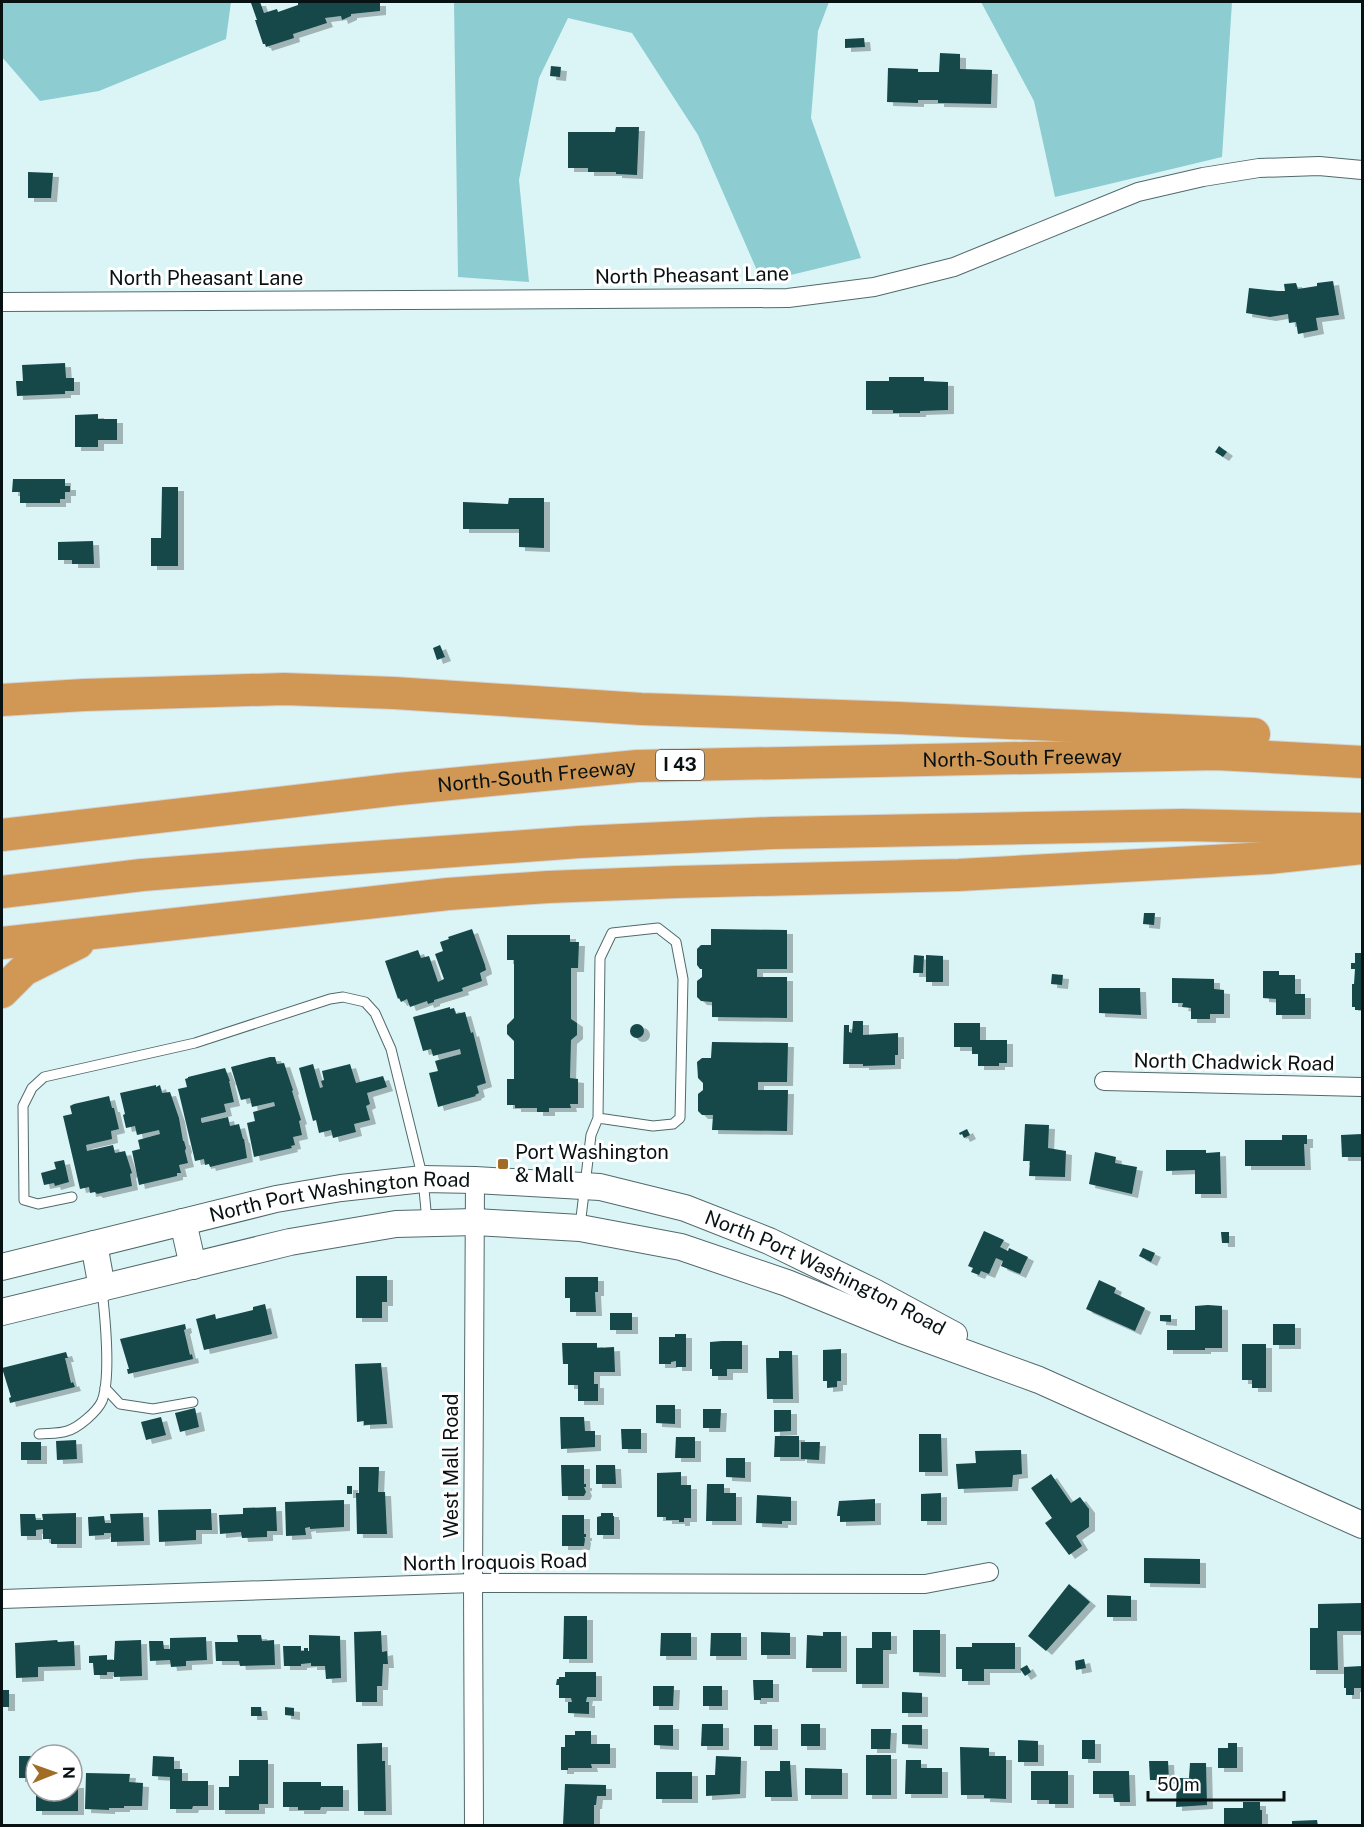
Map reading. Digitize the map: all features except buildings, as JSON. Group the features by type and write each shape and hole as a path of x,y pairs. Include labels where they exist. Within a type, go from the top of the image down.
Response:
{"highway":[{"path":"2,682 11,686 84,695"},
{"path":"2,700 84,695 284,689 394,693 641,709 899,717 1289,736 1362,747"},
{"name":"North-South Freeway","path":"2,835 399,789 637,766 1216,754 1362,762"},
{"path":"2,892 201,870 569,843 736,835 1183,825 1362,829"},
{"path":"2,943 448,894 548,887 959,875 1268,858 1362,848"},
{"path":"2,992 24,970 64,948 108,931"}],"main road":[{"name":"North Port Washington Road","path":"2,1267 276,1199 341,1188 423,1179 600,1187 685,1208 769,1241 874,1292 1040,1380 1362,1525"},
{"path":"183,1222 193,1266"},
{"name":"North Port Washington Road","path":"2,1312 290,1242 396,1224 475,1222 580,1228 681,1247 787,1284 903,1330 1040,1380"},
{"path":"94,1244 102,1288"}],"street":[{"name":"North Pheasant Lane","path":"2,302 789,298 874,287 954,267 1138,192 1203,177 1259,168 1319,166 1362,170"},
{"name":"North Chadwick Road","path":"1104,1081 1362,1087"},
{"name":"West Mall Road","path":"474,1826 475,1180"},
{"name":"North Iroquois Road","path":"2,1599 473,1583 925,1584 989,1572"}],"lane":[{"path":"580,1228 591,1135 598,1118 600,958 612,933 658,928 676,942 682,979 680,1118 673,1124 653,1126 598,1118"},
{"path":"72,1197 38,1204 24,1200 23,1106 32,1088 44,1077 195,1043 330,999 343,998 365,1002 375,1013 391,1049 423,1179 427,1223"},
{"path":"39,1434 68,1431 89,1417 101,1403 105,1388 105,1324 102,1288"},
{"path":"105,1388 120,1404 153,1409 193,1402"}],"shaded area":[{"path":"2,2 231,2 226,39 99,91 40,101 2,57"},
{"path":"454,2 829,2 818,31 811,118 861,258 762,282 698,135 632,33 568,18 539,78 519,180 529,282 458,277"},
{"path":"981,2 1232,2 1222,157 1055,197 1034,101"}],"place":[{"name":"Port Washington & Mall","path":"503,1164"}]}
